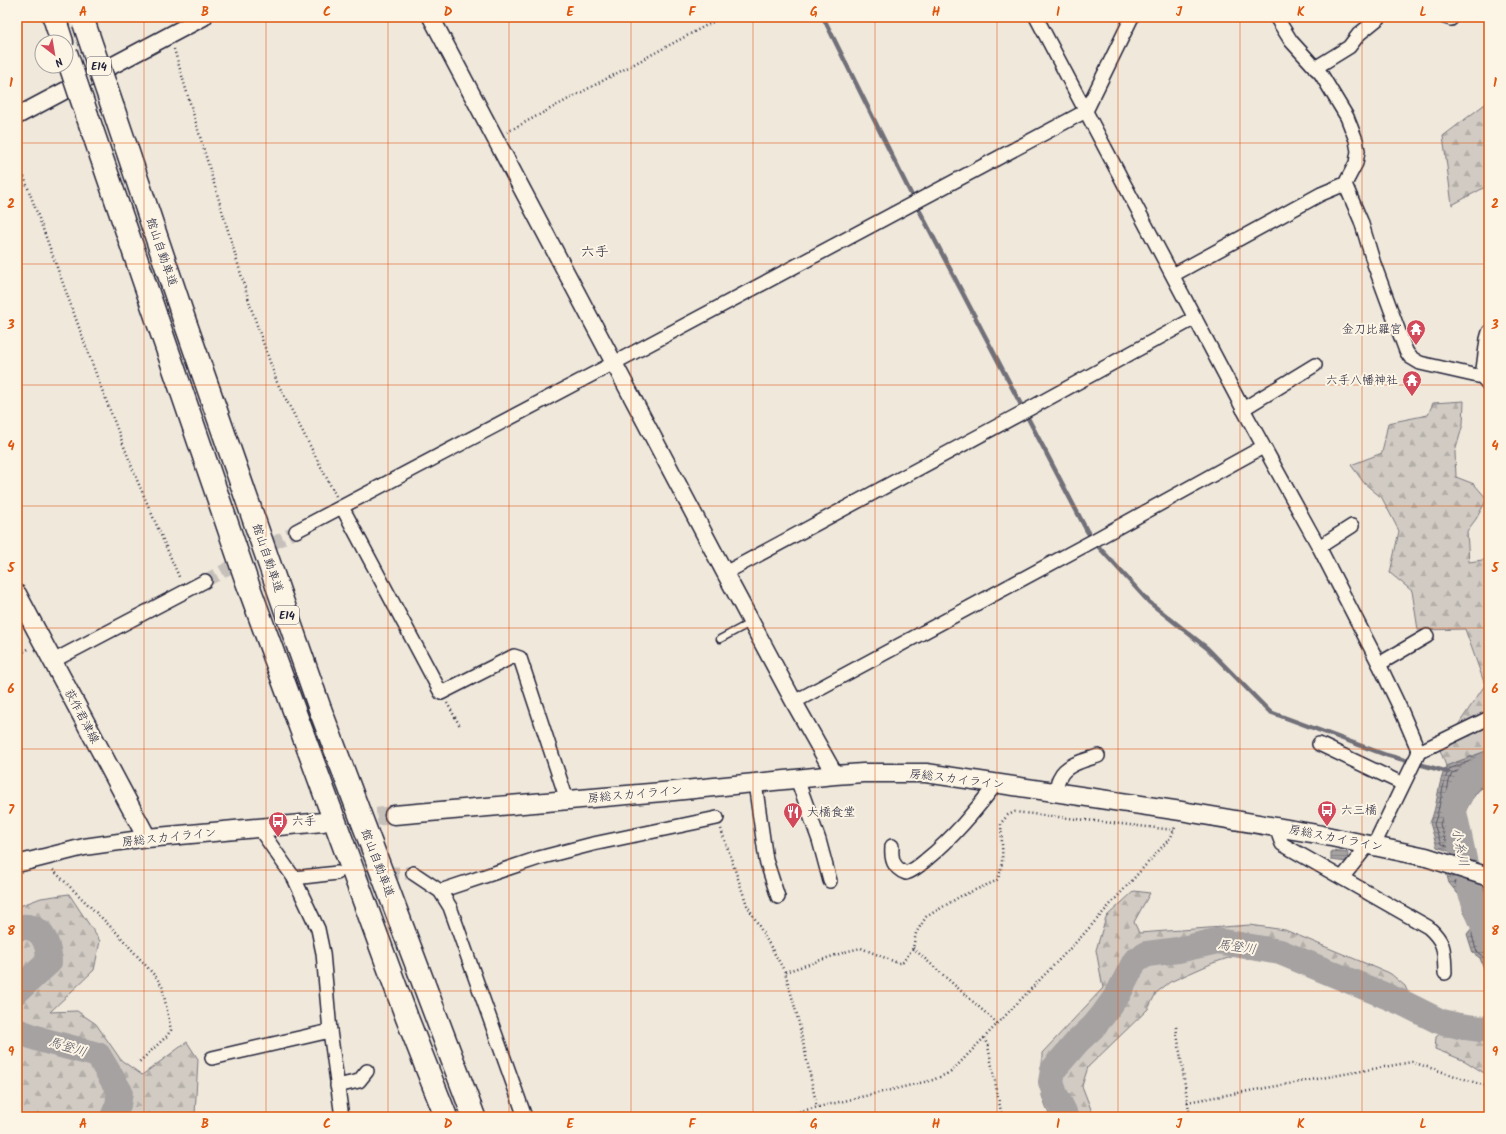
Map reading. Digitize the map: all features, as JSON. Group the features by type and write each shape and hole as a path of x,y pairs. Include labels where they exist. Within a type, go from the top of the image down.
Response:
{"highway":[{"name":"館山自動車道","path":"83,20 182,312 320,709 474,1117"},
{"name":"E14","path":"73,74 247,582 407,1018 446,1117"}],"main road":[{"name":"荻作君津線","path":"17,594 147,838"},
{"name":"房総スカイライン","path":"394,815 835,775 862,773 926,773 1181,811 1371,844 1426,857 1489,877"},
{"name":"房総スカイライン","path":"147,838 323,822"}],"street":[{"path":"17,116 204,17"},
{"path":"430,17 751,622 835,775"},
{"path":"1036,17 1263,447 1319,547 1379,664 1401,710 1418,754"},
{"path":"296,530 614,363 1086,111 1132,17"},
{"path":"1172,275 1321,194 1345,184 1356,163 1358,151 1356,140 1347,117 1321,74 1291,41 1276,17"},
{"path":"1315,68 1349,47 1359,34 1380,17"},
{"path":"1345,184 1356,208 1377,272 1406,351 1410,357 1420,363 1486,381 1487,339 1489,332"},
{"path":"725,572 1025,412 1195,318"},
{"path":"1243,409 1315,365"},
{"path":"794,702 1263,447"},
{"path":"342,507 441,693 514,656 520,658 567,800"},
{"path":"1319,547 1352,526"},
{"path":"53,661 205,581"},
{"path":"1379,664 1426,636"},
{"path":"1342,878 1371,844 1418,754 1489,718"},
{"path":"1319,744 1405,781"},
{"path":"1056,792 1059,777 1063,771 1098,756"},
{"path":"797,779 819,840 830,881"},
{"path":"755,783 766,860 778,897"},
{"path":"892,846 891,856 896,868 906,873 912,871 942,847 972,814 996,784"},
{"path":"440,891 539,858 593,844 717,818"},
{"path":"259,828 294,878 318,929 323,953 330,1031 342,1117"},
{"path":"1281,828 1279,836 1282,844 1432,930 1440,940 1443,948 1445,973"},
{"name":"房総スカイライン","path":"17,864 84,847 147,838"},
{"path":"294,878 336,873"},
{"path":"413,873 440,891 450,907 525,1117"},
{"path":"212,1058 330,1031"},
{"path":"338,1086 359,1082 367,1072"}],"lane":[{"path":"720,639 751,622"}],"path":[{"path":"495,139 722,17"},
{"path":"169,35 251,308 277,382 342,507"},
{"path":"17,158 99,382 137,480 185,591"},
{"path":"441,693 460,726"},
{"path":"776,1117 933,1080 952,1072 1081,937 1171,837 1181,811"},
{"path":"785,972 861,948 898,963 903,962 913,948 916,933 926,917 961,896 996,881 999,877 1001,869 1001,823 1008,815 1015,812 1174,830"},
{"path":"717,818 748,905 785,972 797,1015 817,1107"},
{"path":"39,858 64,880 117,933 156,977 162,986 170,1030 167,1036 138,1063"},
{"path":"913,948 998,1024"},
{"path":"1176,1027 1190,1117"},
{"path":"984,1038 988,1046 1002,1117"},
{"path":"1188,1102 1412,1062 1486,1086 1489,1089"}],"green space":[{"path":"1489,101 1489,185 1452,205 1443,136"},
{"path":"1464,401 1463,424 1455,452 1456,477 1474,484 1487,499 1476,519 1467,531 1469,562 1489,559 1489,750 1446,766 1440,750 1460,736 1458,725 1485,685 1465,629 1418,630 1412,591 1390,573 1399,531 1382,498 1364,483 1351,465 1382,453 1388,423 1428,415 1433,403"},
{"path":"1134,891 1150,893 1134,922 1139,933 1250,925 1285,930 1391,974 1405,986 1411,1000 1330,962 1265,946 1213,963 1170,982 1156,993 1148,1009 1088,1067 1082,1086 1094,1117 1050,1117 1042,1096 1042,1053 1103,988 1096,950 1106,917"},
{"path":"69,894 100,941 94,970 50,1012 77,1011 96,1024 121,1060 142,1075 187,1042 198,1059 195,1115 200,1117 17,1117 17,907 41,898"},
{"path":"1445,1029 1469,1038 1489,1029 1489,1076 1465,1061 1435,1049 1436,1037"}],"water":[{"path":"1489,750 1489,784 1479,790 1466,810 1466,819 1469,824 1469,840 1475,860 1437,847 1430,823 1446,766"},
{"path":"1331,851 1348,853 1347,862 1331,860"},
{"path":"1446,872 1489,888 1489,982 1480,958 1473,953 1467,934 1472,928 1463,910 1463,900 1449,883"}],"waterway":[{"path":"823,17 915,202 1087,531 1096,544 1149,602 1207,648 1270,712 1386,755 1448,772"},
{"name":"小糸川","path":"1489,764 1469,778 1453,807 1471,893 1489,940"},
{"name":"馬登川","path":"17,928 32,928 42,935 49,954 49,962 17,991"},
{"name":"馬登川","path":"1065,1117 1051,1082 1053,1070 1103,1015 1118,994 1135,961 1147,954 1178,950 1217,941 1280,952 1403,1003 1439,1021 1459,1026 1481,1029 1489,1028"},
{"name":"馬登川","path":"17,1031 42,1040 98,1055 120,1092 118,1105 113,1117"}],"tunnel":[{"path":"205,581 296,531"},
{"path":"323,822 394,815"},
{"path":"348,873 413,873"}],"place":[{"name":"金刀比羅宮","path":"1416,346"},
{"name":"六手八幡神社","path":"1412,397"},
{"name":"六三橋","path":"1327,827"},
{"name":"大橋食堂","path":"793,829"},
{"name":"六手","path":"278,838"}],"district":[{"name":"六手","path":"595,251"}]}
